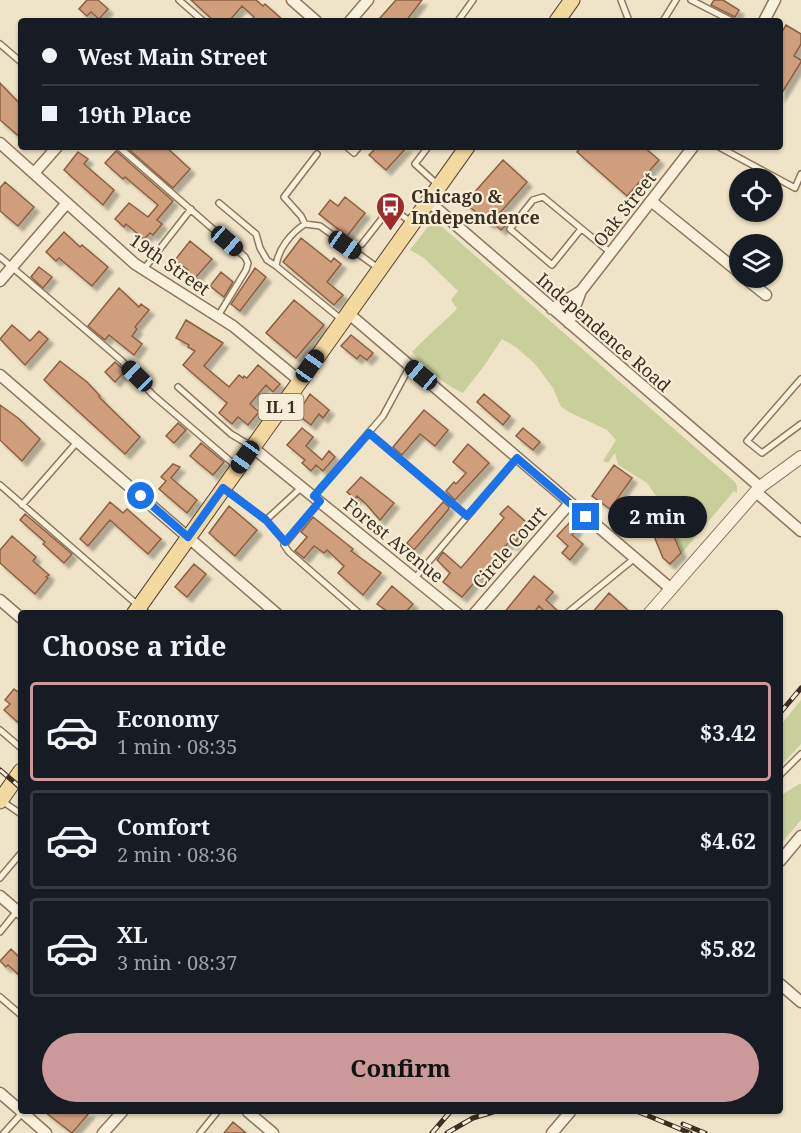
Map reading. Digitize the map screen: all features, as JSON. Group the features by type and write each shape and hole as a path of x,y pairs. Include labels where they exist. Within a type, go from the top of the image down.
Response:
{"main road":[{"path":"558,18 572,0"},
{"name":"IL 1","path":"141,610 188,537 439,186 461,150"},
{"path":"0,800 18,775"}],"street":[{"path":"292,0 313,18"},
{"path":"353,18 368,0"},
{"path":"766,18 775,0"},
{"name":"19th Street","path":"0,143 144,269 233,326 300,381"},
{"path":"34,173 54,150"},
{"name":"Oak Street","path":"569,323 581,291 691,150"},
{"name":"Independence Road","path":"428,201 758,489 801,531"},
{"path":"651,201 729,264"},
{"path":"0,281 68,203"},
{"path":"757,288 766,295"},
{"name":"Oak Street","path":"552,309 581,291"},
{"path":"346,316 410,366 670,588"},
{"path":"0,375 272,610"},
{"name":"Forest Avenue","path":"252,447 453,610"},
{"path":"652,610 758,489 801,457"},
{"name":"Circle Court","path":"477,610 570,503"},
{"path":"0,600 18,615"},
{"path":"783,857 801,836"},
{"path":"0,896 18,911"},
{"path":"783,987 801,1002"},
{"path":"0,1093 18,1109"},
{"path":"24,1114 46,1133"},
{"path":"103,1133 120,1114"},
{"path":"250,1114 273,1133"},
{"path":"552,1133 568,1114"}],"lane":[{"path":"179,0 200,18"},
{"path":"460,18 473,0"},
{"path":"621,0 628,18"},
{"path":"665,18 676,0"},
{"path":"691,0 726,18"},
{"path":"0,44 18,59"},
{"path":"122,150 245,257 248,263 246,270 218,316"},
{"path":"426,150 415,164 439,186"},
{"path":"725,150 795,188 801,174"},
{"path":"305,224 284,197 317,154"},
{"path":"581,229 552,265 510,229 532,200 543,197 611,253"},
{"path":"219,203 256,234 267,260 346,316"},
{"path":"362,244 391,207 412,223"},
{"path":"144,269 191,209"},
{"path":"276,266 277,255 296,230 305,224 320,226 380,269"},
{"path":"0,257 122,361 173,413 238,468"},
{"path":"285,542 393,400 410,366"},
{"path":"801,379 747,441 762,453 801,424"},
{"path":"178,387 231,434 252,447"},
{"path":"369,433 467,516"},
{"path":"22,505 78,441"},
{"path":"415,578 517,458"},
{"path":"0,485 139,610"},
{"path":"266,520 302,487"},
{"path":"223,488 266,520 285,542 289,552 355,610"},
{"path":"571,610 635,558"},
{"path":"0,730 18,745"},
{"path":"783,772 801,754"},
{"path":"795,760 801,766"},
{"path":"0,800 18,812"},
{"path":"0,878 18,857"},
{"path":"0,932 2,925 18,913"},
{"path":"0,997 18,1012"},
{"path":"4,1133 20,1114"},
{"path":"200,1133 215,1114"}],"green space":[{"path":"430,224 440,225 735,482 737,493 734,491 682,553 664,508 647,483 618,465 615,453 608,463 603,461 616,440 607,430 561,407 553,388 535,364 517,348 502,339 463,393 442,380 412,352 457,309 451,300 458,291 424,258 410,250"},
{"path":"801,700 801,744 783,764 783,722"},
{"path":"801,784 801,820 783,841 783,794"}],"building":[{"path":"87,0 98,0 108,9 98,18 91,12 87,16 79,9"},
{"path":"191,0 256,0 263,6 265,4 281,18 253,18 242,6 232,18 211,18"},
{"path":"396,0 422,0 408,18 380,18"},
{"path":"714,0 723,0 739,10 735,17 711,5"},
{"path":"786,25 801,34 801,44 794,56 801,62 783,91 783,30"},
{"path":"0,83 18,102 18,135 0,120"},
{"path":"129,150 169,150 190,169 173,188"},
{"path":"374,150 404,150 386,170 369,155"},
{"path":"579,150 647,150 659,160 627,196 577,152"},
{"path":"116,151 173,201 157,220 162,224 153,235 150,233 144,239 126,224 124,227 115,219 129,203 148,217 158,205 105,163"},
{"path":"78,152 88,159 84,164 114,190 103,205 64,170"},
{"path":"503,160 527,182 499,214 508,223 501,230 492,222 490,224 465,203"},
{"path":"5,182 34,207 18,226 0,211 0,188"},
{"path":"345,197 365,213 347,236 319,214 330,200 338,206"},
{"path":"64,232 108,267 92,286 59,258 56,261 46,252"},
{"path":"301,238 331,262 334,258 341,264 327,282 343,295 334,305 283,262"},
{"path":"190,241 212,259 194,279 186,272 188,270 175,260"},
{"path":"39,267 52,277 43,288 31,277"},
{"path":"255,268 266,277 240,311 231,304"},
{"path":"221,272 233,282 224,297 210,286"},
{"path":"119,288 139,307 141,304 149,310 135,327 137,329 132,336 142,344 134,355 109,335 105,340 88,326"},
{"path":"294,300 324,325 296,358 266,333"},
{"path":"186,320 223,343 204,366 229,387 239,375 247,378 258,365 280,384 273,392 266,385 250,404 259,412 248,425 238,417 232,424 219,413 227,403 183,365 195,351 176,338"},
{"path":"12,325 30,341 39,331 48,339 25,365 0,339"},
{"path":"351,335 373,353 367,360 360,355 357,359 341,346"},
{"path":"60,361 87,382 140,437 125,454 44,380"},
{"path":"115,362 125,371 115,382 105,372"},
{"path":"310,394 329,410 323,418 319,414 311,425 297,414"},
{"path":"484,394 510,416 503,425 477,402"},
{"path":"0,405 40,439 22,461 0,440"},
{"path":"424,410 448,430 435,446 420,434 402,455 393,447"},
{"path":"178,423 186,430 174,443 166,436"},
{"path":"302,428 313,437 306,446 322,460 329,451 335,457 323,471 316,465 311,471 302,463 305,460 287,445"},
{"path":"523,428 540,442 533,450 516,436"},
{"path":"201,443 224,462 213,475 190,456"},
{"path":"468,444 489,463 455,500 446,491 466,473 453,462"},
{"path":"173,464 180,467 171,478 197,500 187,513 159,489 166,481 161,477"},
{"path":"614,465 632,478 610,509 592,496"},
{"path":"361,477 394,503 380,520 357,496 355,499 347,492"},
{"path":"110,502 123,513 127,509 161,539 148,554 110,520 88,546 80,539"},
{"path":"443,502 449,507 448,510 414,550 407,543"},
{"path":"229,506 257,530 235,556 209,533"},
{"path":"508,506 526,522 515,534 519,537 513,545 510,542 505,546 462,597 443,582 450,573 437,560 443,552 461,568 504,518 500,514"},
{"path":"661,506 681,553 670,564 663,558 649,524 636,529 626,520"},
{"path":"25,514 72,554 64,563 20,520"},
{"path":"313,517 353,549 351,551 381,573 363,595 338,573 344,566 327,550 324,553 314,546 304,558 295,551 307,537 301,532"},
{"path":"570,522 577,529 572,535 583,544 570,560 562,553 568,546 557,536"},
{"path":"12,536 36,557 33,561 49,575 35,594 0,563 0,550"},
{"path":"194,564 206,574 187,597 175,587"},
{"path":"534,576 553,592 546,600 557,610 543,610 539,606 536,610 506,610"},
{"path":"392,586 413,604 408,610 385,610 377,604"},
{"path":"609,593 628,610 594,610"},
{"path":"14,689 18,692 18,722 4,710 10,704 5,700"},
{"path":"11,949 18,956 18,974 8,965 6,967 0,961"},
{"path":"48,1114 88,1114 72,1133"},
{"path":"233,1122 246,1133 224,1133"}],"railway":[{"path":"783,709 801,688"},
{"path":"0,770 18,785"},
{"path":"432,1133 448,1114"},
{"path":"447,1133 473,1118 486,1114"},
{"path":"644,1114 690,1133"},
{"path":"683,1124 705,1133"}],"place":[{"name":"Chicago & Independence","path":"390,232"}],"route":[{"path":"141,496 188,537 223,488 266,520 285,542 320,501 314,496 369,433 467,516 517,458 586,517"}]}
